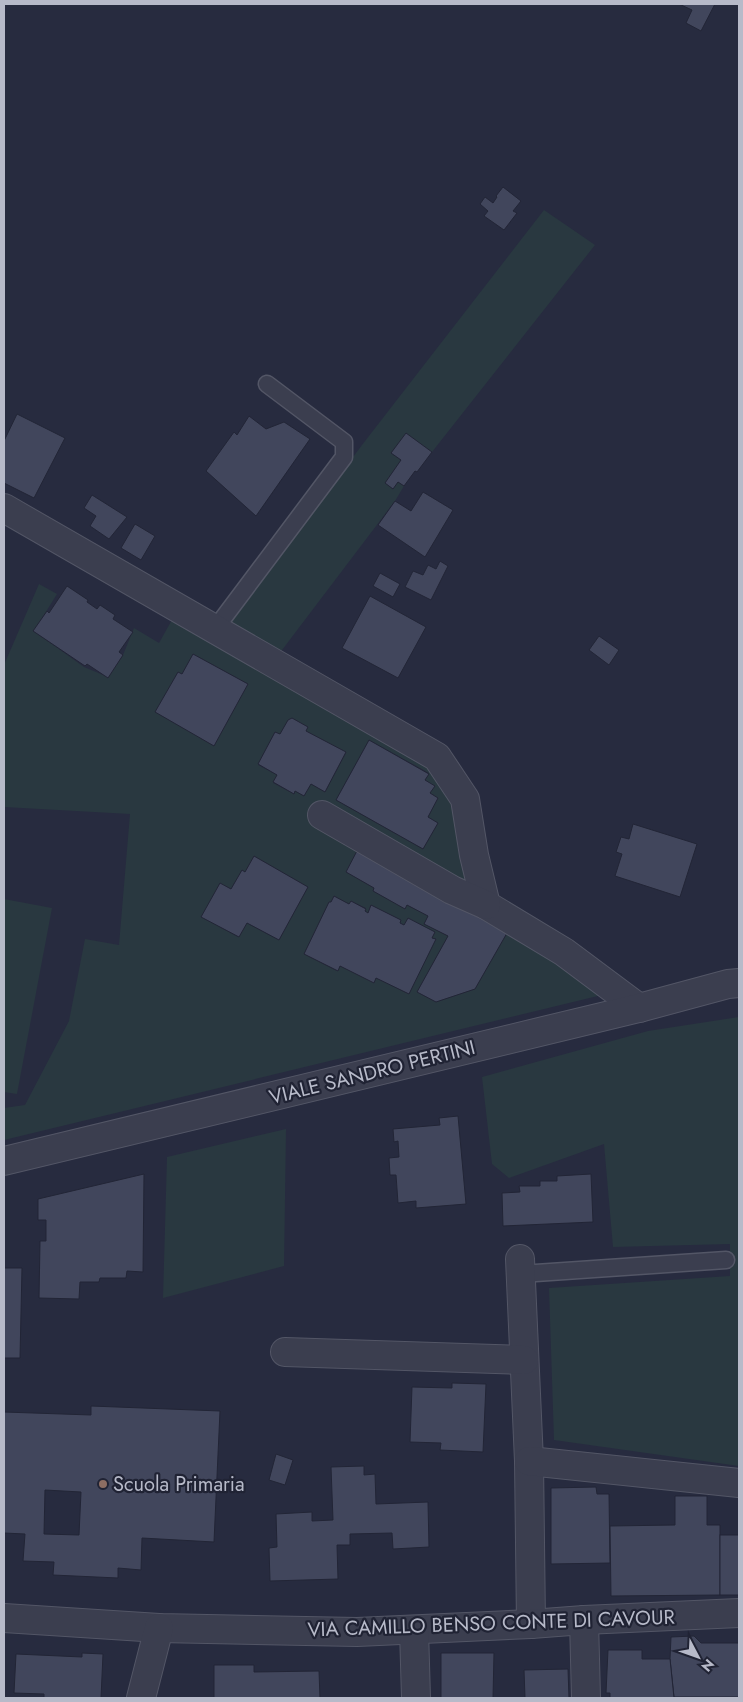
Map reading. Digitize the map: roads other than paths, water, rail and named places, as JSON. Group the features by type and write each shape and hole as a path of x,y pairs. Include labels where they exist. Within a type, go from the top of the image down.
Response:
{"street":[{"path":"4,508 437,757 464,799 474,855 486,905"},
{"path":"322,815 452,890 486,905 564,952 639,1008"},
{"name":"VIALE SANDRO PERTINI","path":"4,1160 639,1008 728,984 739,983"},
{"path":"521,1266 529,1460 531,1624"},
{"path":"285,1352 524,1360"},
{"path":"529,1460 739,1484"},
{"name":"VIA CAMILLO BENSO CONTE DI CAVOUR","path":"4,1618 159,1628 357,1632 739,1614"},
{"path":"584,1620 586,1698"},
{"path":"141,1698 159,1628"},
{"path":"414,1630 416,1698"}],"lane":[{"path":"215,629 344,457 344,442 267,384"},
{"path":"521,1266 726,1260"}],"place":[{"name":"Scuola Primaria","path":"103,1484"}]}
